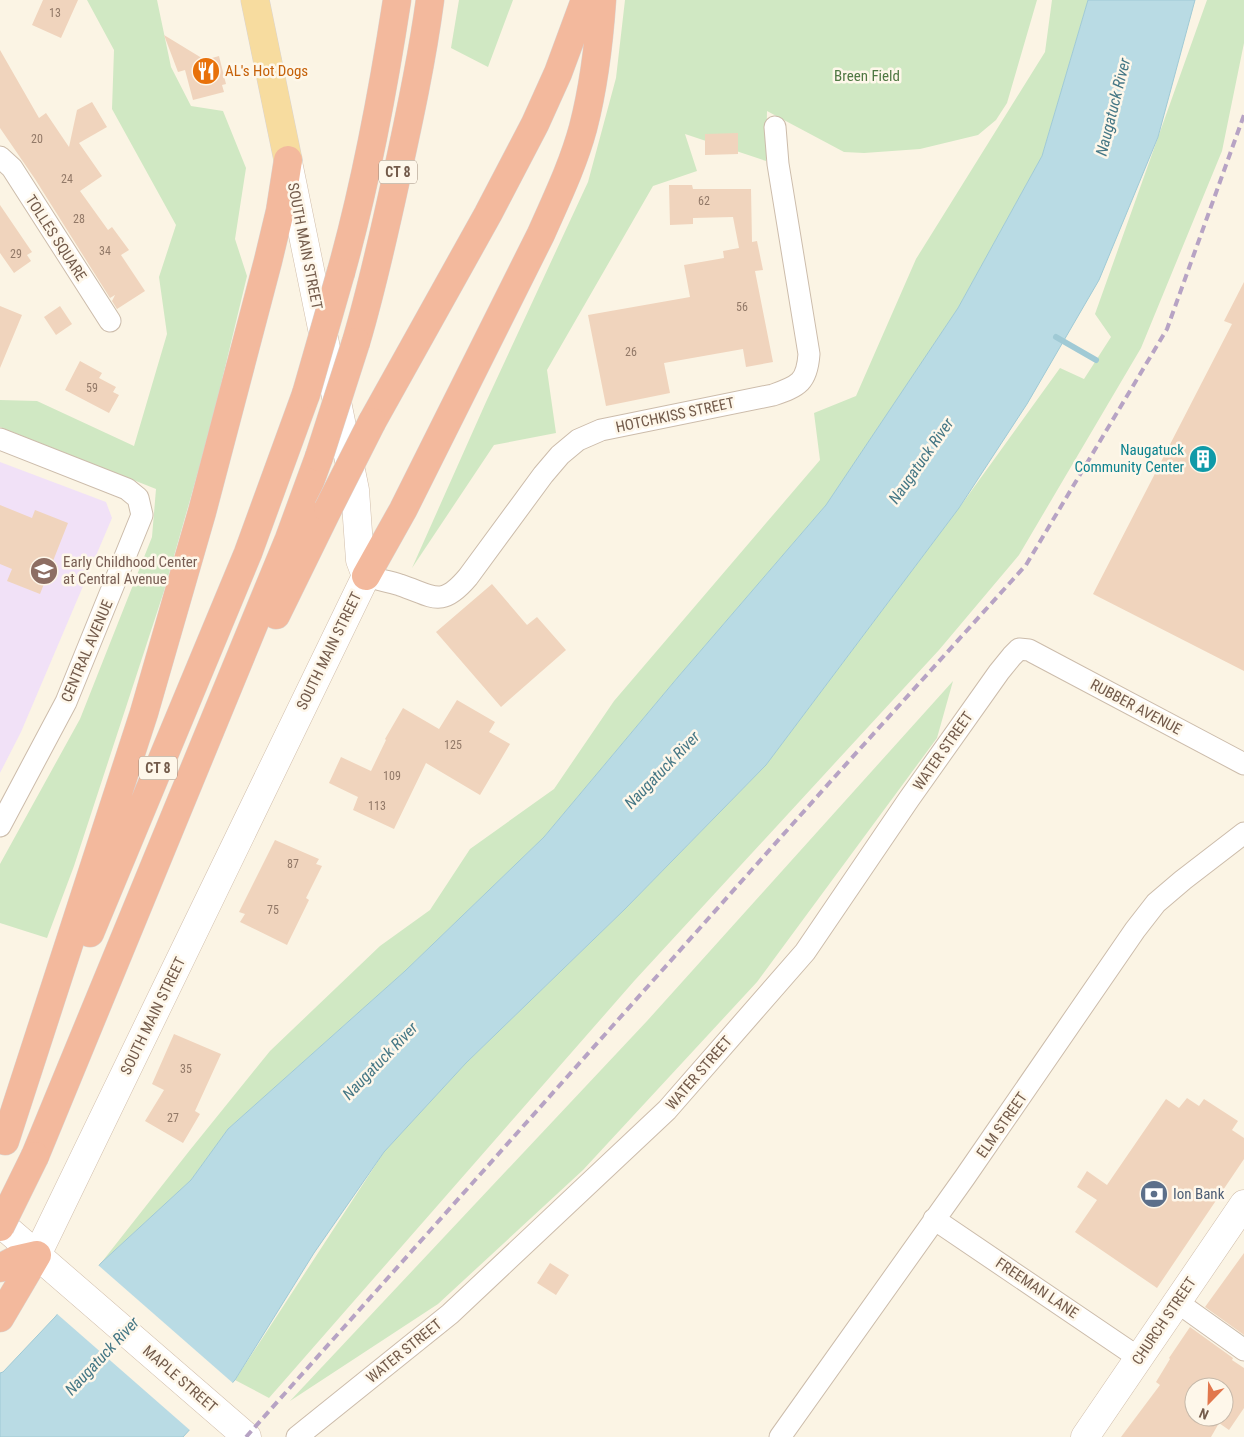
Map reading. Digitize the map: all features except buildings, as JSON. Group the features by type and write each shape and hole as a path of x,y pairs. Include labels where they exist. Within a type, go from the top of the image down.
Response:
{"highway":[{"name":"CT 8","path":"2,1146 248,553 306,394 353,226 379,106 397,0"},
{"name":"CT 8","path":"0,1227 35,1156 289,539 319,457 356,342 384,237 417,82 430,0"},
{"path":"199,757 273,622 356,451 518,159 558,73 584,0"},
{"path":"366,576 403,510 558,196 583,128 596,60 602,0"},
{"path":"2,1146 124,777 155,675 202,512 265,270 280,211 288,160"},
{"path":"0,1268 15,1260 37,1255"},
{"path":"0,1318 37,1255"}],"main road":[{"name":"SOUTH MAIN STREET","path":"37,1255 366,576 360,560 355,490 255,0"},
{"name":"CHURCH STREET","path":"1085,1437 1244,1204"},
{"name":"MAPLE STREET","path":"0,1222 247,1437"}],"street":[{"name":"HOTCHKISS STREET","path":"366,576 402,586 427,596 443,597 451,595 457,591 468,577 543,475 578,440 601,430 773,395 790,389 801,382 808,368 809,354 778,164 775,126"},
{"name":"TOLLES SQUARE","path":"0,157 12,168 110,321"},
{"name":"CENTRAL AVENUE","path":"0,439 128,488 138,498 142,515 66,702 0,826"},
{"name":"WATER STREET","path":"297,1437 450,1314 667,1110 805,952 999,672 1019,649 1029,650"},
{"name":"RUBBER AVENUE","path":"1029,650 1244,764"},
{"name":"ELM STREET","path":"780,1437 995,1135 1135,930 1156,903 1190,874 1244,833"},
{"name":"FREEMAN LANE","path":"934,1219 1139,1358"},
{"path":"1177,1302 1244,1350"}],"shaded area":[{"name":"Early Childhood Center at Central Avenue","path":"0,462 106,502 112,518 21,732 0,773"}],"green space":[{"path":"87,0 157,0 171,67 191,106 223,111 246,168 235,239 247,276 210,430 164,591 74,866 47,938 0,923 0,864 80,719 152,537 156,489 0,427 0,400 37,401 134,446 167,334 159,277 176,225 112,109 114,50"},
{"path":"459,0 513,0 488,67 451,48"},
{"name":"Breen Field","path":"625,0 1037,0 1007,103 996,120 978,135 920,149 864,153 844,152 767,111 766,161 685,134 697,171 653,186 547,370 556,433 494,445 412,568 486,402 588,182 616,78"},
{"path":"1052,0 1088,0 1042,156 958,308 826,505 544,837 405,971 228,1129 191,1180 101,1263 270,1051 380,946 430,910 470,849 554,789 614,701 820,460 814,413 856,396 916,259 1045,52"},
{"path":"1207,0 1244,0 1244,43 1222,151 1141,348 1019,555 939,650 635,980 269,1398 235,1380 384,1152 466,1063 625,909 766,765 959,508 1060,368 1084,379 1111,337 1095,314"},
{"path":"953,681 937,738 757,982 583,1170 438,1304 290,1401 647,1021"}],"water":[{"name":"Naugatuck River","path":"1088,0 1195,0 1158,137 1099,280 1027,404 959,508 766,765 625,909 466,1063 384,1152 314,1253 235,1380 183,1437 0,1437 0,1373 55,1317 101,1263 191,1180 228,1129 405,971 544,837 826,505 958,308 1042,156"}],"pier":[{"path":"98,1265 234,1384 192,1432 56,1313"}],"waterway":[{"path":"1056,337 1096,360"}],"railway":[{"path":"246,1437 1026,565 1167,329 1244,115"}],"place":[{"name":"AL's Hot Dogs","path":"206,71"},
{"name":"Naugatuck Community Center","path":"1203,459"},
{"name":"Early Childhood Center at Central Avenue","path":"44,571"},
{"name":"Ion Bank","path":"1154,1194"}]}
